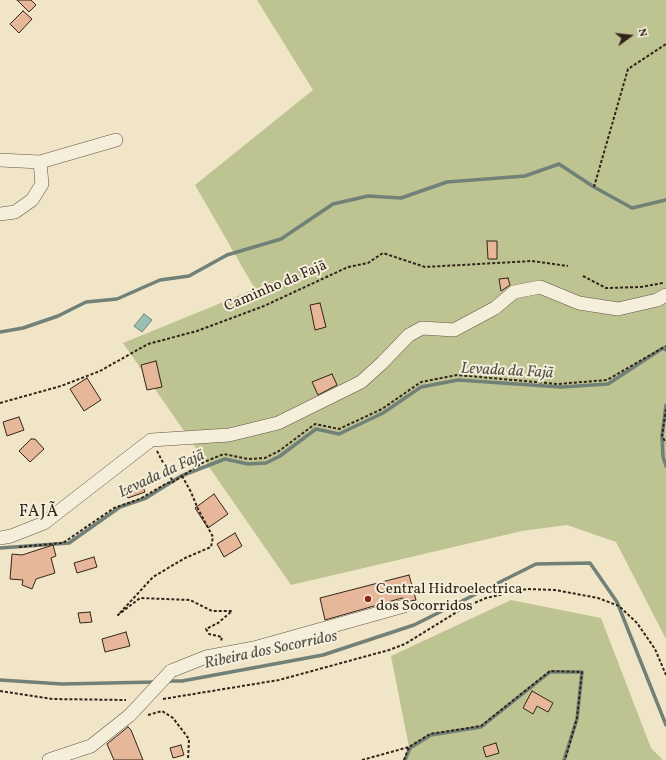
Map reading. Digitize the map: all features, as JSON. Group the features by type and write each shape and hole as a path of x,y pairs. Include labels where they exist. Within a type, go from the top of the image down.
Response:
{"street":[{"path":"0,160 40,162 116,140"},
{"path":"0,214 15,212 32,200 42,184 40,162"},
{"path":"0,538 12,536 44,523 151,440 229,435 278,423 361,382 409,335 422,328 454,330 495,308 514,292 540,287 579,303 618,309 657,300 666,295"},
{"path":"49,760 91,746 136,716 171,671 206,657 254,648 404,606"}],"path":[{"path":"594,187 628,69 666,44"},
{"name":"Caminho da Fajã","path":"0,403 61,386 100,371 148,344 197,331 264,306 348,267 368,263 382,254 425,267 532,261 568,266"},
{"path":"583,276 606,288 641,287 666,283"},
{"path":"13,547 63,543 114,508 140,499 168,483 173,482 204,462 224,454 248,459 265,458 279,451 315,424 339,429 382,409 421,382 457,375 558,384 607,380 666,346"},
{"path":"666,409 662,436 666,443"},
{"path":"151,440 173,482"},
{"path":"182,476 213,537 211,547 185,558 153,577 118,615 140,598 190,600 212,611 232,611 218,623 206,629 209,634 222,637 220,642"},
{"path":"162,699 279,680 389,650 405,644 465,607 486,598 527,589 555,590 598,598 619,606 637,623 654,649 666,675"},
{"path":"362,760 409,748 430,734 481,726 550,671 582,672 577,718 565,760"},
{"path":"0,692 54,699 130,700"},
{"path":"136,716 162,711 173,718 189,739 188,760"},
{"path":"404,760 409,748"}],"green space":[{"path":"257,0 666,0 666,639 616,542 567,525 522,531 291,585 123,343 255,289 195,185 313,90"},
{"path":"511,600 601,618 651,748 663,760 404,760 409,747 391,656"}],"water":[{"path":"144,314 152,320 142,332 134,326"}],"building":[{"path":"17,0 31,0 36,5 29,12"},
{"path":"23,11 32,19 19,33 10,24"},
{"path":"487,241 497,241 497,259 488,259"},
{"path":"508,278 510,285 501,291 499,279"},
{"path":"320,303 326,327 315,330 310,305"},
{"path":"156,361 162,387 147,390 141,365"},
{"path":"332,374 337,385 318,395 312,382"},
{"path":"87,378 101,400 84,411 70,389"},
{"path":"19,417 24,430 7,436 3,422"},
{"path":"31,439 35,439 44,449 30,462 19,451"},
{"path":"141,482 145,492 128,498 124,489"},
{"path":"214,494 228,514 208,528 195,508"},
{"path":"235,533 242,546 224,557 217,544"},
{"path":"53,545 56,556 51,558 55,573 36,579 32,589 22,585 23,580 10,579 12,554 22,555"},
{"path":"94,557 97,567 77,573 74,563"},
{"name":"Central Hidroelectrica dos Socorridos","path":"409,575 416,600 410,601 402,598 325,620 320,598"},
{"path":"90,612 92,622 80,623 78,613"},
{"path":"126,632 130,646 105,652 102,639"},
{"path":"532,691 553,703 548,712 537,706 533,714 523,708"},
{"path":"128,727 131,730 143,760 114,760 107,744"},
{"path":"496,743 499,753 486,757 483,747"},
{"path":"181,745 184,755 173,758 170,748"}],"waterway":[{"path":"0,332 23,328 58,316 86,302 117,299 160,280 189,276 227,255 281,239 333,204 368,196 401,198 447,182 525,176 559,164 594,187 632,208 666,200"},
{"name":"Levada da Fajã","path":"0,548 69,543 120,507 146,498 181,476 225,459 248,464 266,463 280,456 316,429 339,434 383,413 421,387 458,380 561,387 608,384 663,348 666,350"},
{"name":"Levada da Fajã","path":"666,405 662,436 663,457 666,466"},
{"name":"Ribeira dos Socorridos","path":"166,681 182,681 323,655 414,625 536,564 590,563 617,602 666,725"},
{"path":"405,760 410,748 431,735 481,727 550,672 582,672 577,719 564,760"},
{"name":"Ribeira dos Socorridos","path":"0,680 62,684 156,682"}],"place":[{"name":"Central Hidroelectrica dos Socorridos","path":"368,599"}],"district":[{"name":"FAJÃ","path":"39,513"}]}
